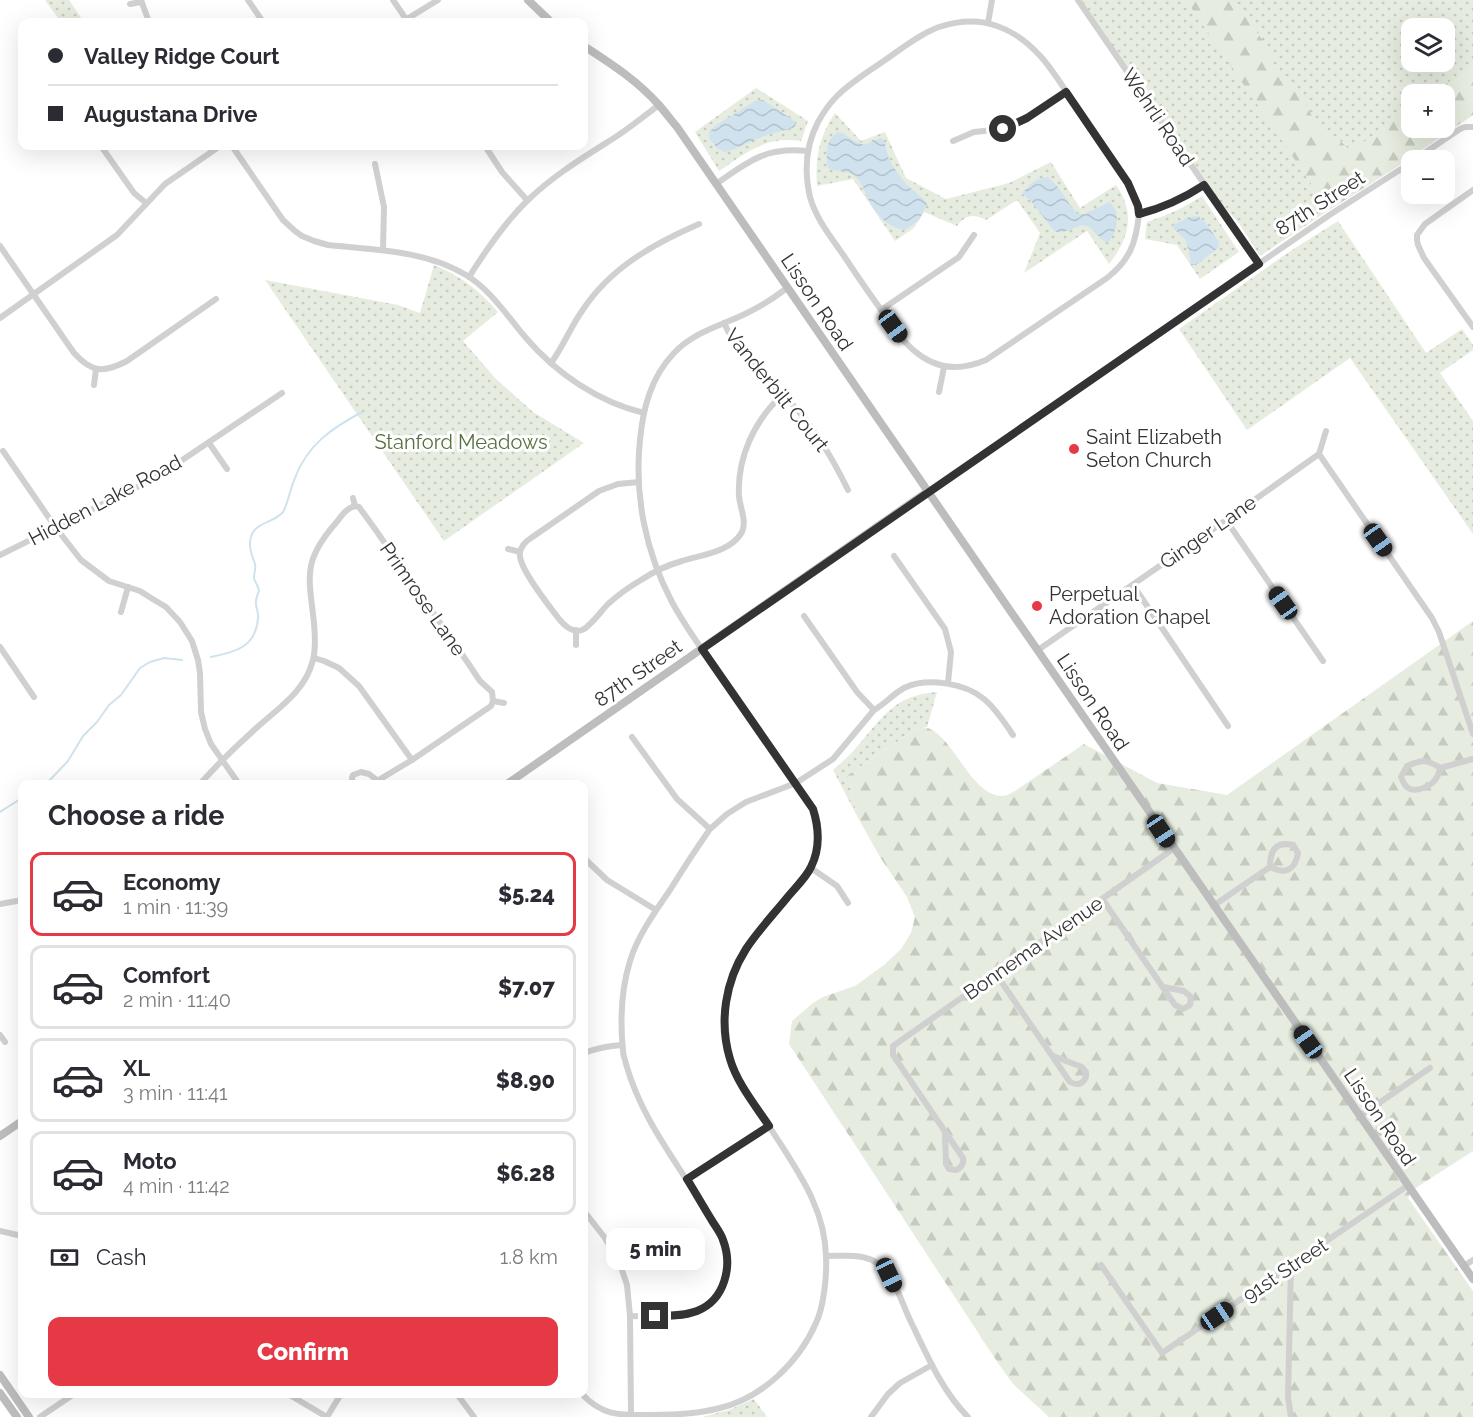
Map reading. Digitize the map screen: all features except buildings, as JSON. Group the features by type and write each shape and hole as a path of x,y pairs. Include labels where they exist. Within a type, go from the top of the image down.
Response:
{"street":[{"path":"248,0 260,18"},
{"path":"393,0 403,18"},
{"path":"411,18 438,0"},
{"path":"528,0 547,18"},
{"path":"988,23 992,0"},
{"name":"Wehrli Road","path":"1078,0 1259,264"},
{"path":"130,4 141,1 147,18"},
{"path":"960,22 988,23 1008,30 1031,45 1044,59 1128,183 1139,214 1136,237 1131,251 1120,267 1107,278 986,360 972,365 944,367 924,358 904,341 818,217 807,179 807,151 819,120 832,101 850,85 917,38 936,28 960,22"},
{"name":"Lisson Road","path":"588,49 636,83 659,105 677,127 1173,849 1473,1280"},
{"path":"953,141 974,132 1003,129 1017,124 1066,92"},
{"path":"469,277 504,227 527,200 562,171 659,105"},
{"name":"87th Street","path":"1429,150 1460,129 1471,127"},
{"path":"104,150 134,193 146,203"},
{"path":"0,318 117,235 165,184 214,150"},
{"path":"235,150 278,214 295,231 314,242 427,258 458,270 495,300 532,345 563,374 605,399 644,413"},
{"path":"488,150 502,172 527,200"},
{"path":"716,184 760,156 779,151 807,151"},
{"path":"375,164 384,207 383,250"},
{"name":"87th Street","path":"513,780 927,492 1401,169"},
{"path":"1139,214 1167,206 1204,185"},
{"path":"1473,190 1425,224 1417,235 1418,245 1424,258 1470,317 1473,327"},
{"path":"551,363 575,321 613,274 637,256 699,224"},
{"path":"881,310 959,257 974,236"},
{"path":"0,246 74,353 84,363 96,369 112,368 127,361 216,299"},
{"path":"586,1398 604,1412 631,1416 694,1413 722,1408 746,1398 769,1383 793,1361 817,1322 823,1298 826,1256 820,1220 812,1195 743,1086 730,1060 725,1022 727,991 732,976 747,947 811,867 818,845 818,824 813,809 796,783 673,604 658,571 645,529 639,482 639,448 646,401 653,383 668,359 692,338 707,329 753,310 788,288"},
{"name":"Vanderbilt Court","path":"724,323 732,339 745,356 808,423 848,490"},
{"path":"939,392 944,367"},
{"path":"94,385 96,369"},
{"name":"Hidden Lake Road","path":"0,555 147,482 282,393"},
{"path":"639,482 618,484 598,491 531,538 520,552 521,564 559,619 568,628 583,629 607,605 644,578 682,561 712,554 734,541 744,525 739,491 742,462 759,423 782,395"},
{"path":"1326,431 1319,454 1432,618 1470,715 1473,734"},
{"path":"209,443 227,469"},
{"path":"3,451 74,553 109,581 140,591 166,607 185,629 192,641 201,673 202,721 211,744 236,780"},
{"name":"Ginger Lane","path":"1038,650 1319,454"},
{"name":"Primrose Lane","path":"353,498 355,506 359,507 480,681 492,693 493,701"},
{"path":"204,780 222,759 286,703 308,674 314,658 315,635 310,581 311,563 314,553 325,536 348,508 355,506"},
{"path":"1226,520 1323,661"},
{"path":"508,549 520,552"},
{"path":"894,556 945,629 951,652 948,683"},
{"path":"1133,585 1228,726"},
{"path":"121,612 128,587"},
{"path":"804,616 857,692 874,710"},
{"path":"576,630 576,645"},
{"path":"0,647 34,697"},
{"path":"314,658 339,668 359,686 412,760"},
{"path":"630,1316 670,1316 695,1312 711,1302 720,1292 728,1263 723,1239 653,1127 630,1079 623,1054 621,1010 626,979 639,939 656,910 710,829 727,814 746,802 796,783 833,759 874,710 906,687 926,683 948,683 963,687 984,699 1013,735"},
{"path":"380,780 488,710 493,701 504,703"},
{"path":"632,737 677,799 710,829"},
{"path":"1440,768 1438,777 1431,784 1420,789 1410,789 1401,777 1407,766 1419,761 1432,763 1440,768 1473,759"},
{"path":"352,780 353,775 361,772 369,774 373,780"},
{"path":"1285,843 1293,845 1298,853 1293,867 1278,871 1270,867 1270,858 1277,846 1285,843"},
{"name":"Bonnema Avenue","path":"945,1132 893,1055 893,1046 1173,849"},
{"path":"588,862 607,880 656,910"},
{"path":"811,867 837,886 848,903"},
{"path":"1214,906 1270,867"},
{"path":"1103,900 1177,1008 1183,1009 1190,1005 1191,997 1187,992 1163,987"},
{"path":"0,904 18,901"},
{"path":"996,974 1070,1082 1076,1085 1084,1081 1086,1075 1082,1067 1053,1056"},
{"path":"0,1035 5,1042"},
{"path":"588,1052 602,1047 622,1045"},
{"path":"1360,1116 1430,1068"},
{"path":"0,1136 18,1124"},
{"path":"687,1179 769,1126"},
{"path":"945,1132 963,1158 963,1164 959,1169 950,1168 946,1164 945,1132"},
{"name":"91st Street","path":"1101,1265 1162,1353 1407,1186"},
{"path":"588,1216 605,1238 620,1264 627,1285 630,1316 631,1416"},
{"path":"0,1231 18,1235"},
{"path":"826,1256 861,1256 874,1261 889,1275 948,1394 968,1417"},
{"path":"1464,1266 1473,1260"},
{"path":"1291,1266 1287,1397 1291,1417"},
{"path":"871,1417 888,1394 900,1383 932,1365"},
{"path":"0,1375 29,1417"},
{"path":"0,1393 17,1417"},
{"path":"40,1417 68,1398"},
{"path":"295,1398 327,1417 339,1398"},
{"path":"460,1398 474,1417"}],"green space":[{"path":"45,0 69,0 81,18 58,18"},
{"path":"1078,0 1473,0 1473,115 1455,127 1455,84 1401,84 1401,138 1439,138 1421,150 1401,150 1401,164 1260,256 1238,222 1204,185"},
{"path":"1186,0 1234,0 1268,48 1276,73 1299,91 1315,122 1325,134 1337,138 1351,151 1401,115 1401,138 1439,138 1421,150 1401,150 1401,164 1329,210"},
{"path":"1473,65 1473,115 1455,127 1455,84 1445,84"},
{"path":"756,88 808,121 801,141 767,143 719,171 695,132"},
{"path":"835,113 861,141 885,132 906,178 946,199 1009,183 1051,162 1080,208 1116,185 1122,195 1128,216 1128,226 1121,245 1109,264 1087,231 1024,273 1040,233 1017,200 986,220 970,216 957,226 924,212 914,228 895,241 853,179 817,186 819,148 825,130"},
{"path":"1202,196 1239,252 1200,279 1177,245 1145,239 1147,222 1175,211"},
{"path":"1338,221 1426,353 1462,329 1473,345 1473,350 1440,373 1473,421 1473,534 1350,358 1247,430 1179,329 1289,252"},
{"name":"Stanford Meadows","path":"434,265 469,284 498,312 463,341 496,379 533,412 584,443 444,541 265,280 398,305 420,313"},
{"path":"1473,621 1473,1151 1411,1191 1408,1198 1473,1291 1473,1417 1049,1417 1014,1385 1000,1366 789,1044 792,1021 813,1003 823,997 855,986 884,965 901,949 911,933 915,917 907,897 880,857 857,816 848,775 916,729 925,728 939,735 972,777 991,794 1002,796 1015,791 1084,744 1157,783 1227,795"},
{"path":"937,692 927,727 916,729 848,775 857,816 833,770 890,710 910,698"},
{"path":"754,1399 767,1417 702,1417 729,1410"}],"water":[{"path":"763,100 793,120 796,125 730,151 724,152 718,149 709,138 709,132 755,101"},
{"path":"838,132 863,144 882,138 895,169 927,204 919,220 905,230 888,224 875,211 855,176 828,168 829,143"},
{"path":"1048,177 1078,214 1085,214 1109,202 1113,206 1117,221 1110,241 1105,242 1089,227 1083,225 1063,232 1055,232 1030,200 1022,194 1033,182"},
{"path":"1198,216 1219,242 1218,248 1196,265 1191,265 1185,239 1173,228 1173,225 1189,217"}],"waterway":[{"path":"211,657 229,653 243,646 249,642 256,628 258,616 256,600 259,590 254,578 255,566 250,548 253,532 283,512 300,466 314,447 331,431 362,412"},
{"path":"50,780 68,761 83,736 109,705 121,695 140,668 164,658 182,660"},
{"path":"0,812 18,801"}],"place":[{"name":"Saint Elizabeth Seton Church","path":"1074,449"},
{"name":"Perpetual Adoration Chapel","path":"1037,606"}],"route":[{"path":"655,1316 689,1314 700,1310 716,1297 725,1279 728,1263 723,1239 687,1179 769,1126 743,1086 730,1060 725,1022 727,991 747,947 811,867 818,845 818,824 813,809 702,649 1259,264 1204,185 1167,206 1139,214 1128,183 1066,92 1017,124 1003,129"}]}
